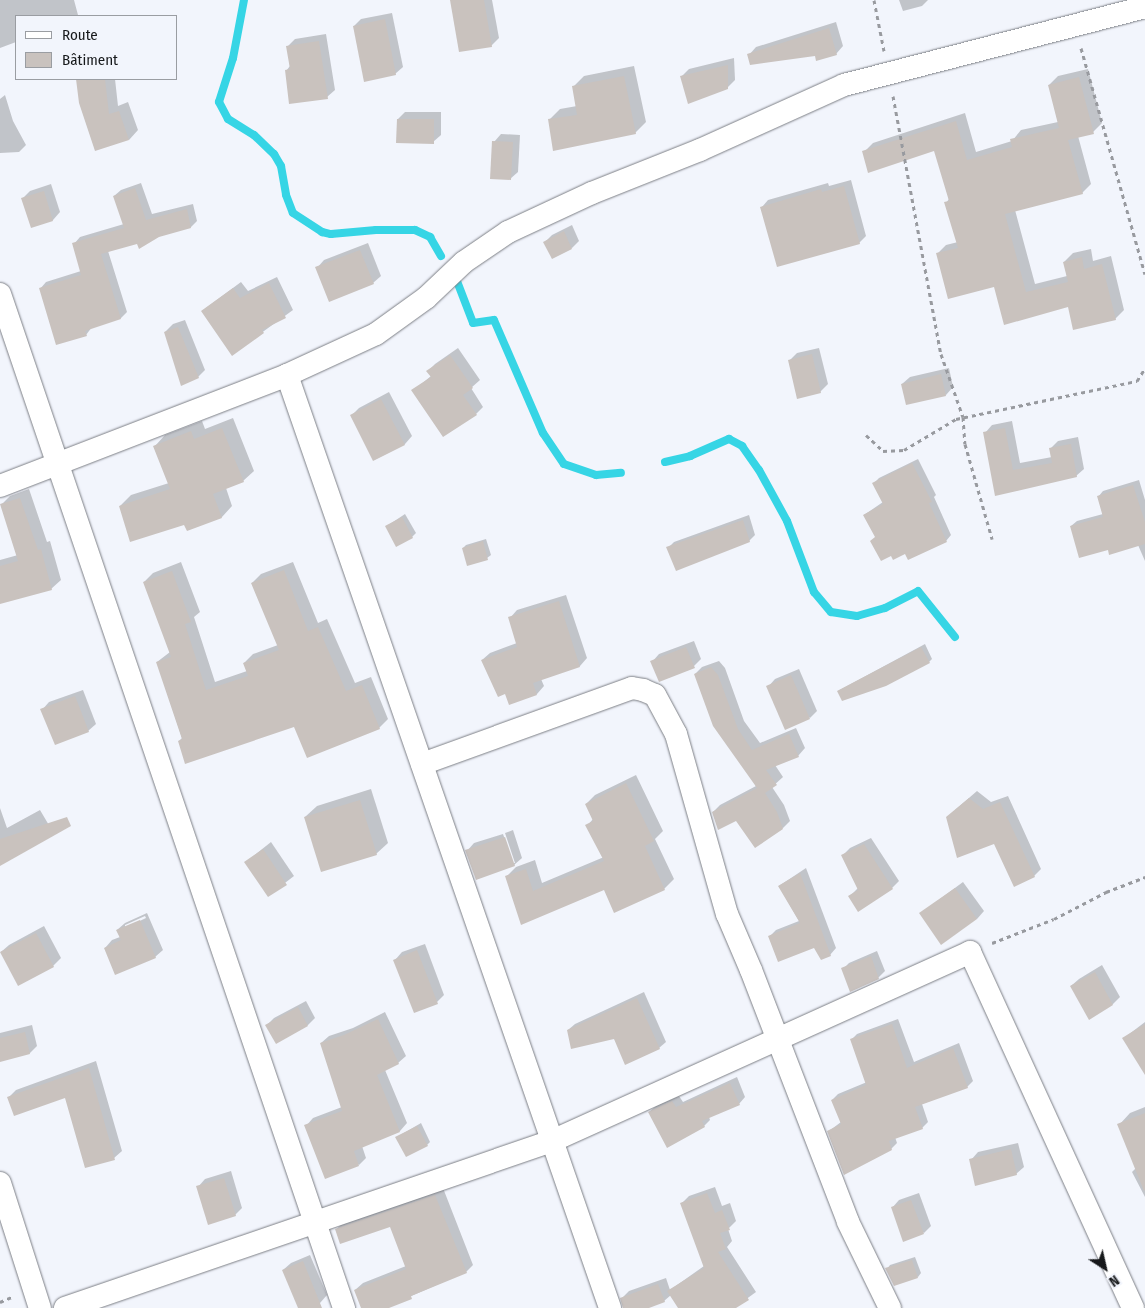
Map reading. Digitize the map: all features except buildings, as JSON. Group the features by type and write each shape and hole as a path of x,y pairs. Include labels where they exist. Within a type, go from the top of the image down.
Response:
{"street":[{"path":"0,486 287,375 376,334 426,298 464,262 508,232 592,193 700,150 844,85 1145,7"},
{"path":"0,294 344,1308"},
{"path":"287,375 610,1308"},
{"path":"422,764 632,688 655,695 676,734 727,914 751,970 776,1040 848,1222 890,1308"},
{"path":"64,1308 552,1141 970,952 1133,1308"},
{"path":"0,1183 40,1308"}],"path":[{"path":"874,0 942,354 963,417 964,444 992,539"},
{"path":"1075,25 1145,274"},
{"path":"866,435 883,451 904,450 929,433 963,417 1137,381 1145,368"},
{"path":"970,952 1054,919 1106,892 1145,878"}],"waterway":[{"path":"244,0 233,58 219,102 228,119 254,135 274,154 281,166 286,195 293,213 322,232 331,234 376,230 415,230 430,237 441,256"},
{"path":"455,276 473,323 494,320 543,433 564,464 596,475 621,473"},
{"path":"665,462 690,456 729,439 742,446 759,470 787,521 814,592 831,612 857,616 885,608 918,591 955,637"}]}
